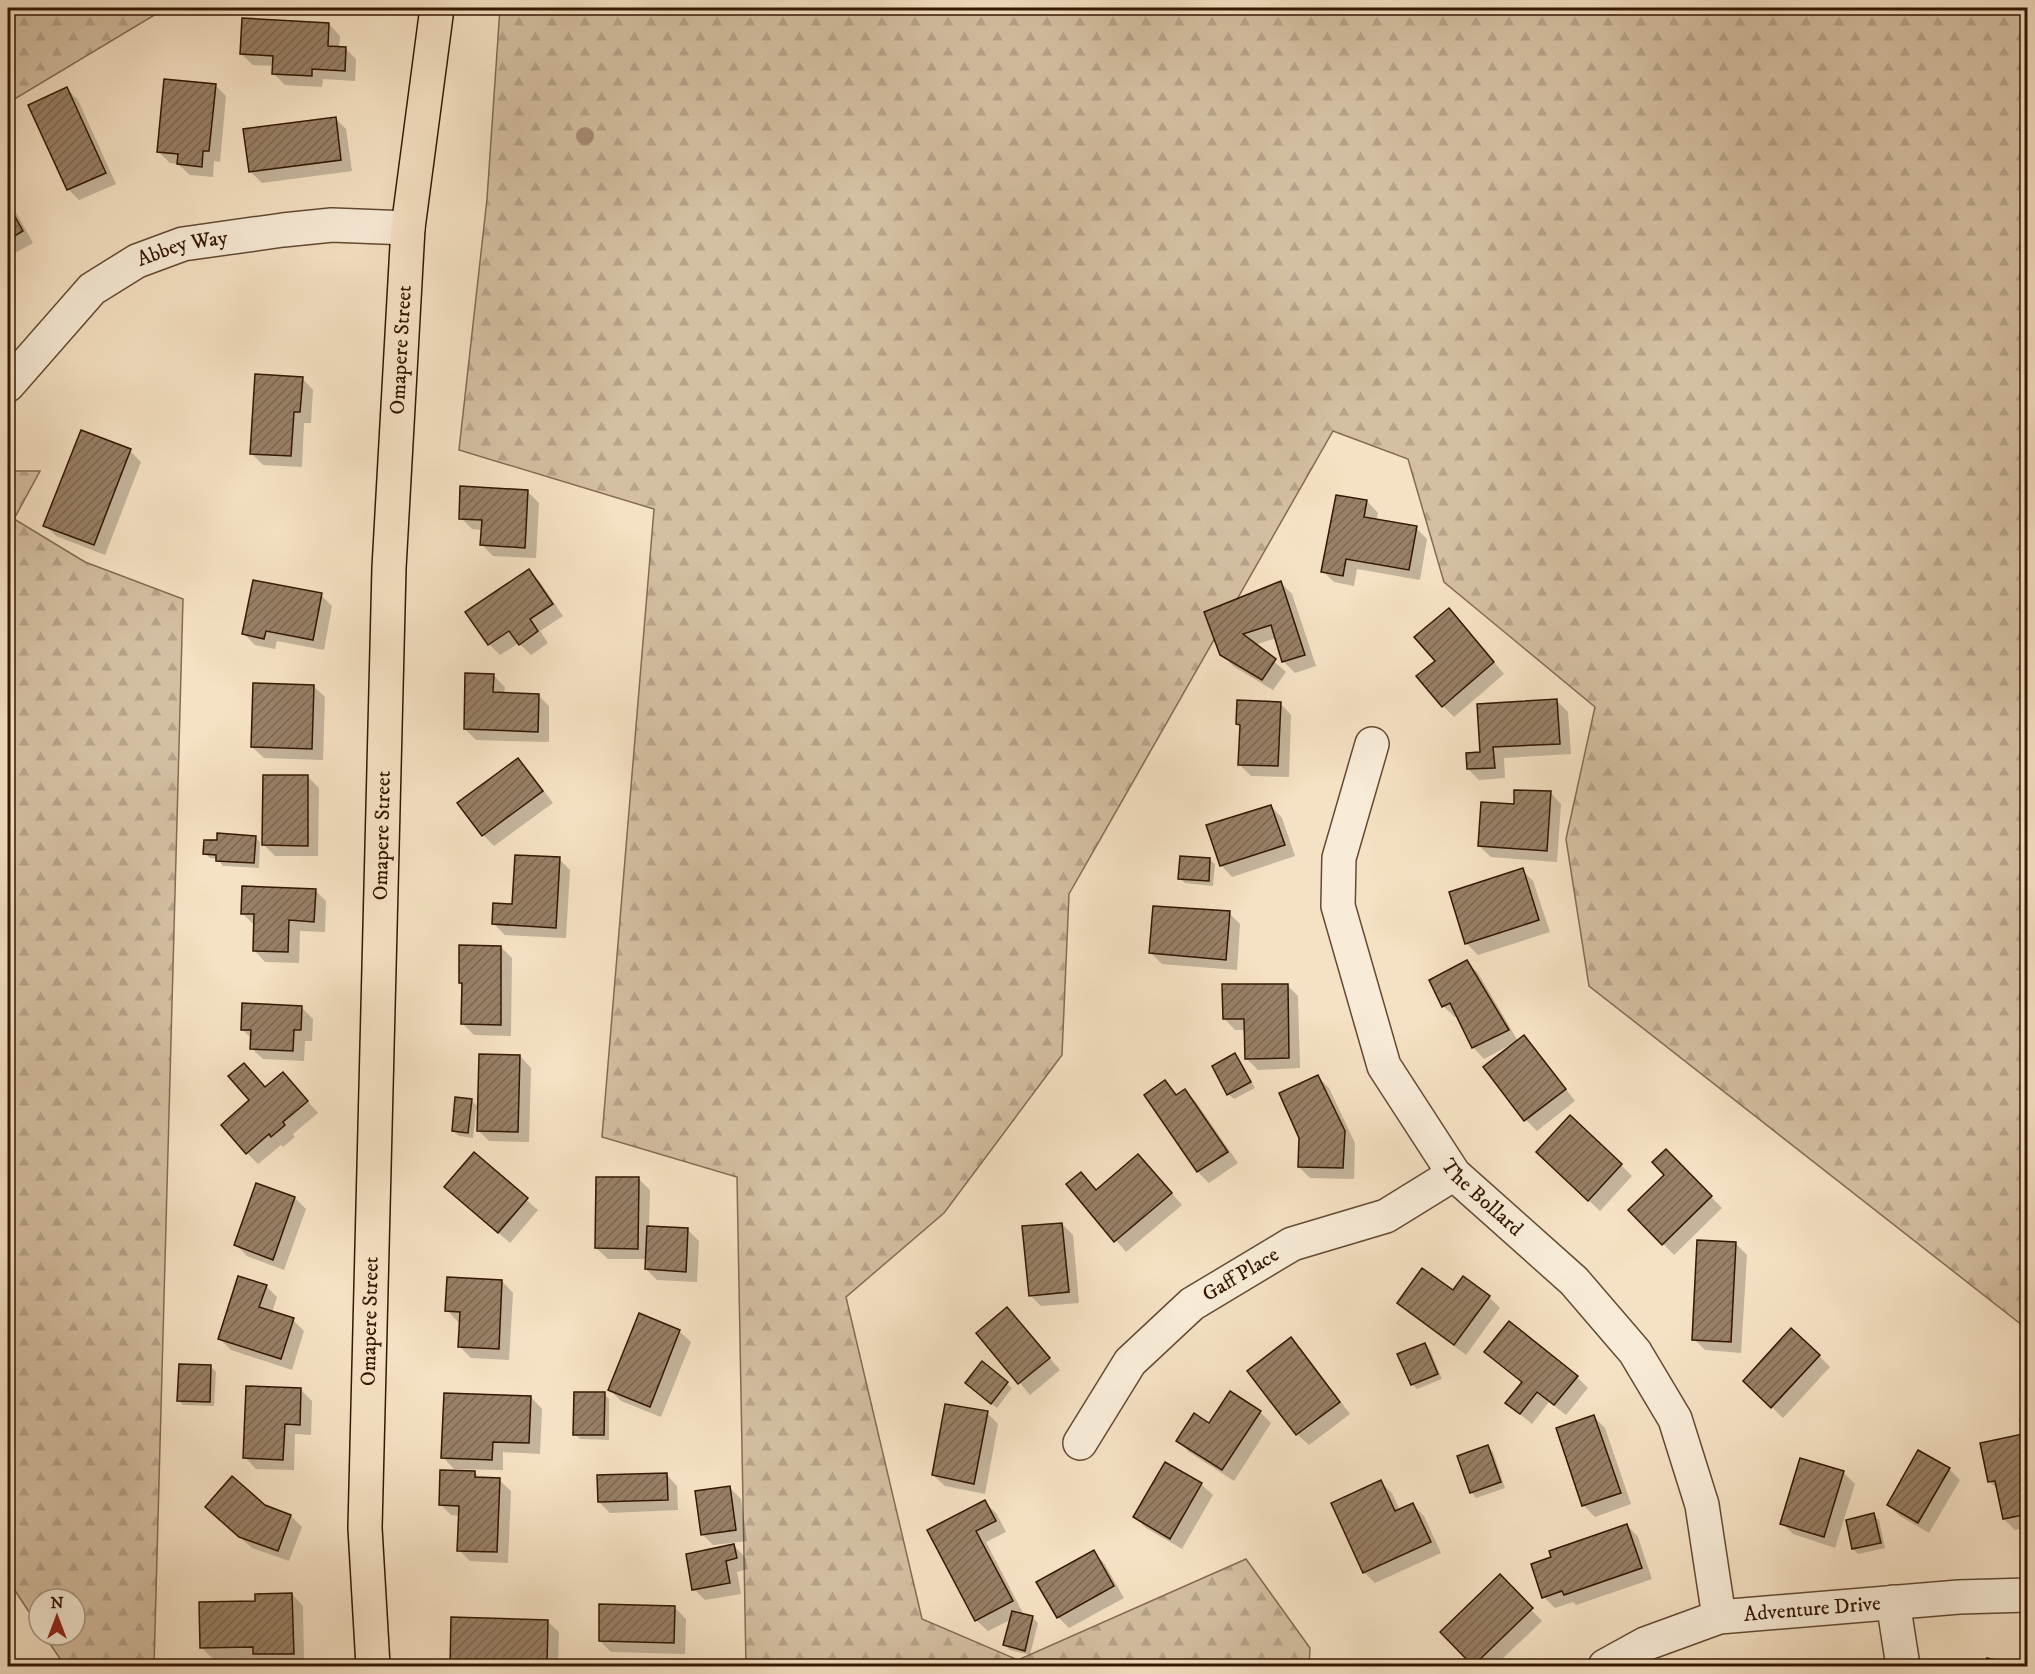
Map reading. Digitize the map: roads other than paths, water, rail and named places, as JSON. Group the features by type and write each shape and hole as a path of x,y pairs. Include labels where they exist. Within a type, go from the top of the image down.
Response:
{"main road":[{"name":"Omapere Street","path":"373,1666 365,1528 388,568 408,228 437,8"}],"street":[{"name":"Abbey Way","path":"8,385 92,289 137,261 183,244 283,230 332,225 408,228"},
{"name":"The Bollard","path":"1372,744 1339,858 1338,906 1384,1066 1454,1174 1574,1281 1635,1352 1675,1419 1702,1504 1719,1617"},
{"name":"Gaff Place","path":"1080,1443 1130,1362 1192,1304 1292,1244 1386,1216 1454,1174"},
{"name":"Adventure Drive","path":"1605,1666 1646,1644 1719,1617 1959,1596 2028,1595"},
{"path":"1893,1602 1903,1666"}]}
